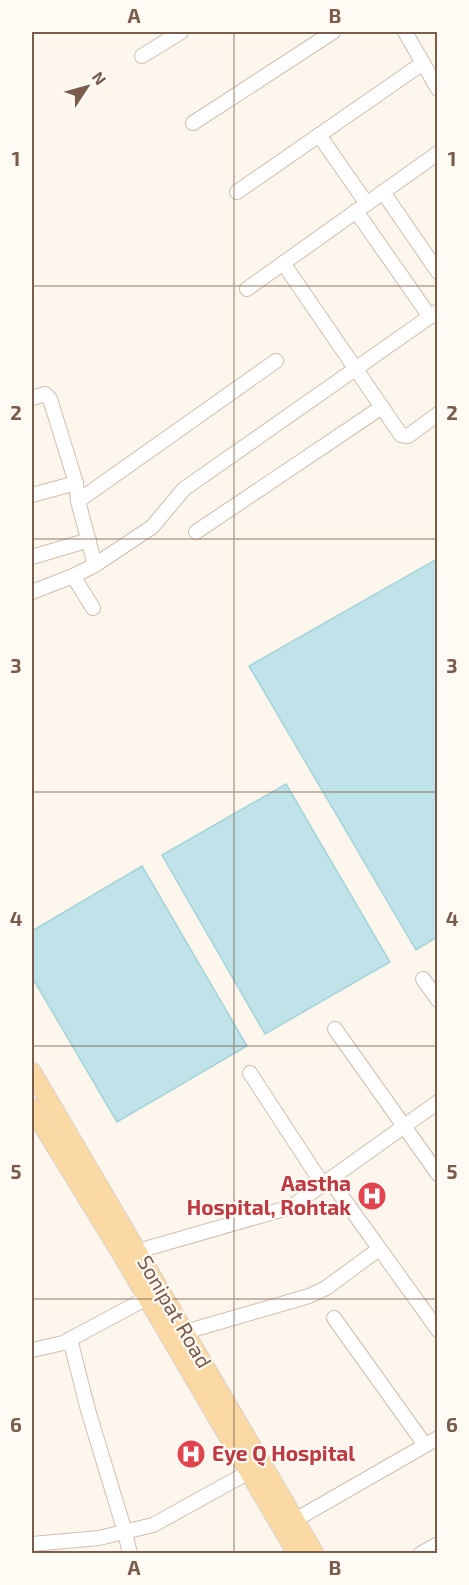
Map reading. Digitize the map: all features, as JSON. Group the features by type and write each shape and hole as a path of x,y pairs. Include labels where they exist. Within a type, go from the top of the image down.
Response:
{"main road":[{"name":"Sonipat Road","path":"32,1072 315,1554"},
{"name":"Sonipat Road","path":"34,1118 147,1298 297,1554"}],"street":[{"path":"142,56 181,32"},
{"path":"193,123 333,32"},
{"path":"405,32 438,89"},
{"path":"237,192 423,63"},
{"path":"32,592 95,565 152,527 184,489 434,314 361,208 319,135"},
{"path":"247,289 438,153"},
{"path":"383,192 438,272"},
{"path":"284,263 357,368 400,435 404,437 438,414"},
{"path":"78,501 276,362"},
{"path":"32,398 45,394 50,399 76,483 78,501 95,565"},
{"path":"195,532 382,407"},
{"path":"32,495 76,483"},
{"path":"32,557 89,540"},
{"path":"73,576 93,608"},
{"path":"423,979 438,1000"},
{"path":"335,1029 438,1174"},
{"path":"250,1073 326,1183 379,1249 438,1330"},
{"path":"138,1251 291,1207 438,1102"},
{"path":"34,1118 57,1114"},
{"path":"185,1332 309,1296 326,1288 379,1249"},
{"path":"32,1350 70,1339 147,1298"},
{"path":"334,1318 425,1445"},
{"path":"70,1339 88,1410 126,1532 130,1554"},
{"path":"295,1520 438,1438"},
{"path":"32,1544 99,1538 153,1525 249,1472"},
{"path":"420,1554 438,1544"}],"water":[{"path":"437,559 437,937 416,950 249,666"},
{"path":"286,784 390,962 265,1034 162,855"},
{"path":"142,866 247,1046 117,1122 32,977 32,931"}],"place":[{"name":"Aastha Hospital, Rohtak","path":"372,1196"},
{"name":"Eye Q Hospital","path":"191,1454"}]}
